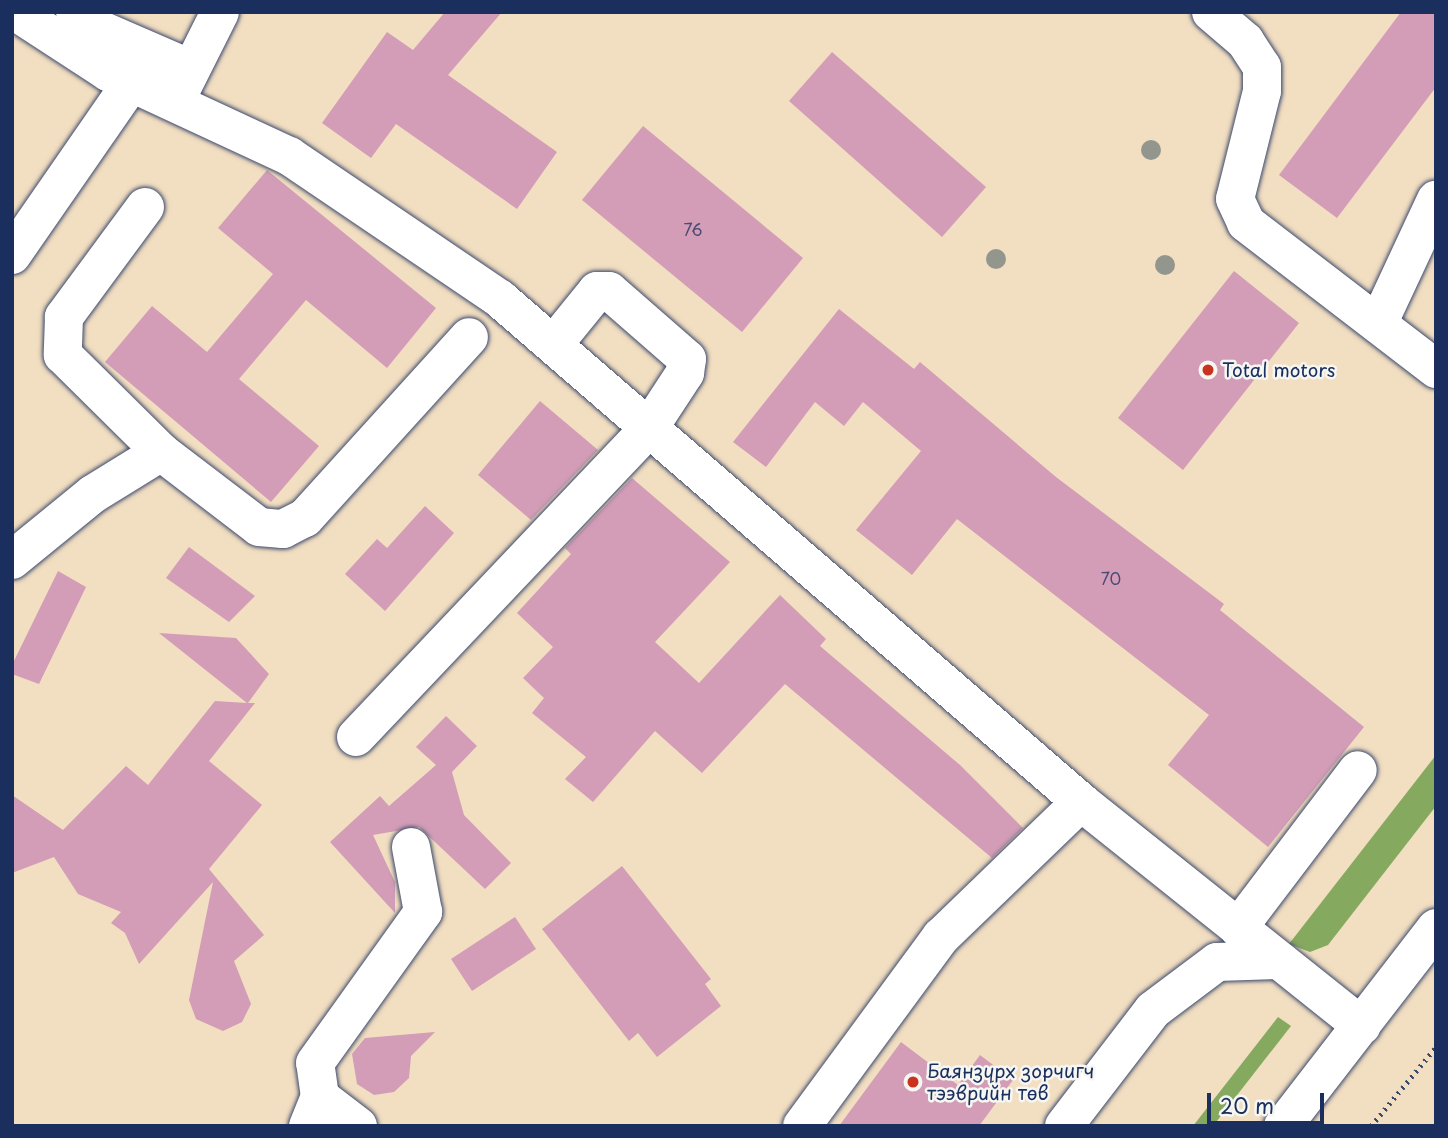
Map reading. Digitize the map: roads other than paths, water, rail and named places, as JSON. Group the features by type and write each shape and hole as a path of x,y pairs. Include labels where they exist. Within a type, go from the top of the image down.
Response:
{"main road":[{"path":"16,12 131,83 183,85"},
{"path":"75,12 499,299 1080,802 1362,1026"},
{"path":"183,85 220,12"},
{"path":"1211,12 1245,41 1262,67 1235,199 1246,223 1436,369"},
{"path":"12,255 131,83"},
{"path":"1378,322 1436,200"},
{"path":"145,207 64,317 63,355 161,452 259,527 283,528 305,518 469,337"},
{"path":"356,737 649,428 685,373 687,359 662,334 608,291 597,291 554,344"},
{"path":"12,560 93,494 161,452"},
{"path":"1238,928 1358,770"},
{"path":"802,1126 941,937 1080,802"},
{"path":"358,1126 314,1111 315,1063 423,912 411,846"},
{"path":"1283,1126 1436,928"},
{"path":"1064,1126 1153,1010 1217,962 1277,960"}],"place":[{"name":"Total motors","path":"1208,370"},
{"name":"Баянзүрх зорчигч тээврийн төв","path":"913,1082"}]}
